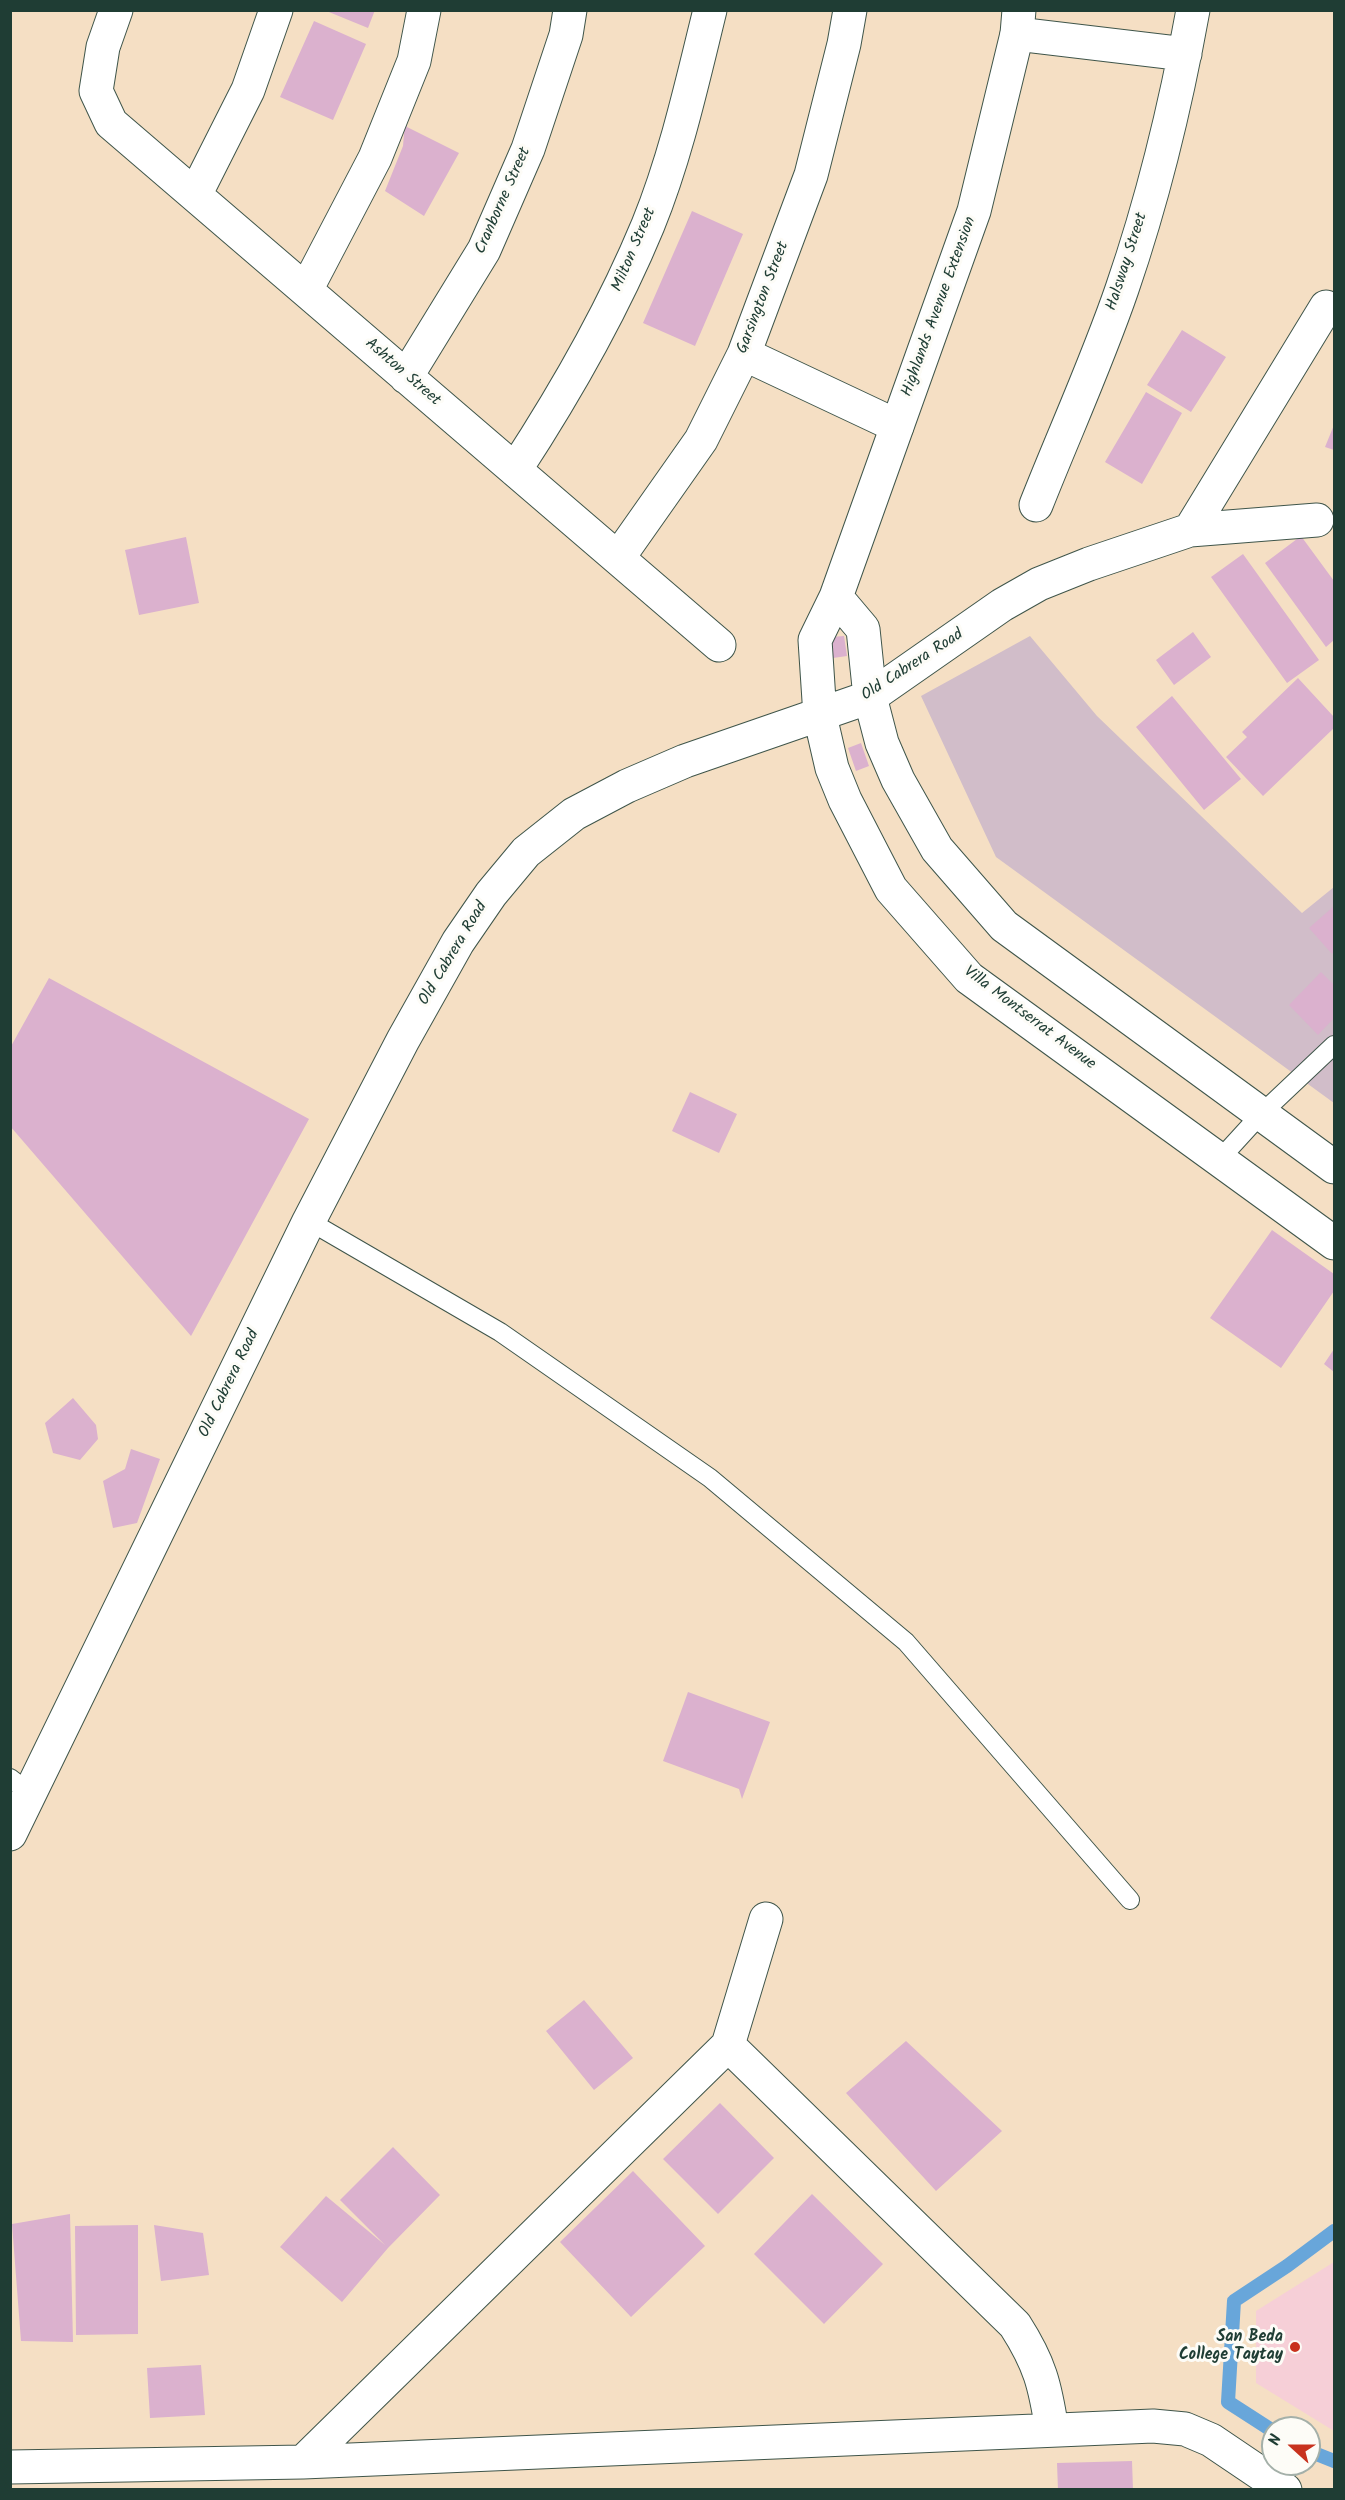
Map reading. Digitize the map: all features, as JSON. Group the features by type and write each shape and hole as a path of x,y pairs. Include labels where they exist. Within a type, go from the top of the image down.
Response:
{"street":[{"name":"Ashton Street","path":"116,10 103,47 96,91 111,123 719,645"},
{"path":"195,195 248,90 276,10"},
{"path":"306,290 375,158 414,61 424,10"},
{"name":"Cranborne Street","path":"406,377 484,250 528,149 566,34 570,10"},
{"name":"Milton Street","path":"515,470 557,405 602,326 648,224 684,116 710,10"},
{"name":"Garsington Street","path":"618,558 700,440 744,354 810,175 844,44 850,10"},
{"name":"Halsway Street","path":"1036,506 1122,290 1157,168 1185,54 1193,10"},
{"path":"1018,22 1185,54"},
{"name":"Highlands Avenue Extension","path":"820,716 815,640 836,597 865,510 974,211 1018,22"},
{"path":"1190,530 1326,307"},
{"path":"744,354 897,426"},
{"name":"Old Cabrera Road","path":"10,1834 21,1786 403,1041 458,942 491,894 526,852 574,814 627,786 685,761 870,697 1002,605 1040,584 1089,564 1190,530 1317,520"},
{"path":"836,597 863,629 870,697 882,742 898,780 937,849 1004,926 1335,1167"},
{"name":"Villa Montserrat Avenue","path":"820,716 832,768 845,800 891,889 969,978 1335,1243"},
{"path":"303,2462 728,2045 766,1919"},
{"path":"728,2045 1015,2325 1030,2349 1045,2385 1052,2430"},
{"path":"10,2467 303,2462 1154,2426 1185,2429 1211,2440 1285,2490"}],"lane":[{"path":"1220,1160 1261,1114 1335,1045"},
{"path":"309,1221 500,1332 710,1478 906,1642 1130,1900"}],"shaded area":[{"path":"1030,636 1097,716 1302,913 1334,887 1334,1103 996,857 921,696"},
{"name":"San Beda College Taytay","path":"1334,2262 1334,2431 1321,2423 1321,2416 1310,2416 1256,2383 1256,2311"}],"building":[{"path":"324,10 375,10 368,28"},
{"path":"314,21 366,44 333,120 280,97"},
{"path":"405,122 407,127 459,153 424,216 385,191 403,146"},
{"path":"692,211 743,234 695,346 643,323"},
{"path":"1182,330 1226,357 1191,412 1147,385"},
{"path":"1146,392 1182,413 1142,484 1105,462"},
{"path":"1334,425 1334,450 1325,447"},
{"path":"1301,536 1334,581 1334,640 1326,647 1265,563"},
{"path":"186,537 199,603 139,615 125,550"},
{"path":"1243,554 1319,660 1287,683 1211,577"},
{"path":"1193,632 1211,657 1174,685 1156,660"},
{"path":"844,636 847,656 833,658 831,637"},
{"path":"1298,678 1334,717 1334,728 1263,796 1226,757 1247,737 1242,732"},
{"path":"1172,696 1241,779 1204,810 1136,727"},
{"path":"861,743 869,766 856,771 848,748"},
{"path":"1334,906 1334,951 1332,954 1309,928"},
{"path":"1321,972 1334,985 1334,1018 1318,1035 1289,1005"},
{"path":"49,978 309,1119 191,1336 10,1126 10,1048"},
{"path":"690,1092 737,1114 719,1153 672,1131"},
{"path":"1272,1230 1334,1274 1334,1291 1281,1368 1210,1318"},
{"path":"1334,1349 1334,1372 1324,1364"},
{"path":"73,1398 96,1425 98,1439 80,1460 53,1453 45,1423"},
{"path":"131,1449 160,1459 137,1523 113,1528 103,1481 125,1469"},
{"path":"688,1692 770,1722 742,1799 739,1789 663,1761"},
{"path":"584,2000 633,2058 594,2090 546,2031"},
{"path":"906,2041 1002,2131 936,2191 846,2093"},
{"path":"720,2103 774,2158 718,2214 663,2159"},
{"path":"393,2147 440,2195 388,2248 342,2302 280,2247 326,2196 385,2245 340,2200"},
{"path":"633,2171 705,2246 631,2317 560,2242"},
{"path":"812,2194 883,2264 824,2324 754,2254"},
{"path":"70,2214 73,2342 21,2341 12,2224"},
{"path":"138,2225 138,2334 76,2335 75,2226"},
{"path":"154,2225 203,2233 209,2275 161,2281"},
{"path":"201,2365 205,2415 150,2418 147,2368"},
{"path":"1132,2461 1133,2490 1058,2490 1057,2463"}],"waterway":[{"path":"1261,2423 1228,2402 1234,2301 1334,2231"},
{"path":"1321,2456 1334,2461"}],"place":[{"name":"San Beda College Taytay","path":"1295,2347"}]}
